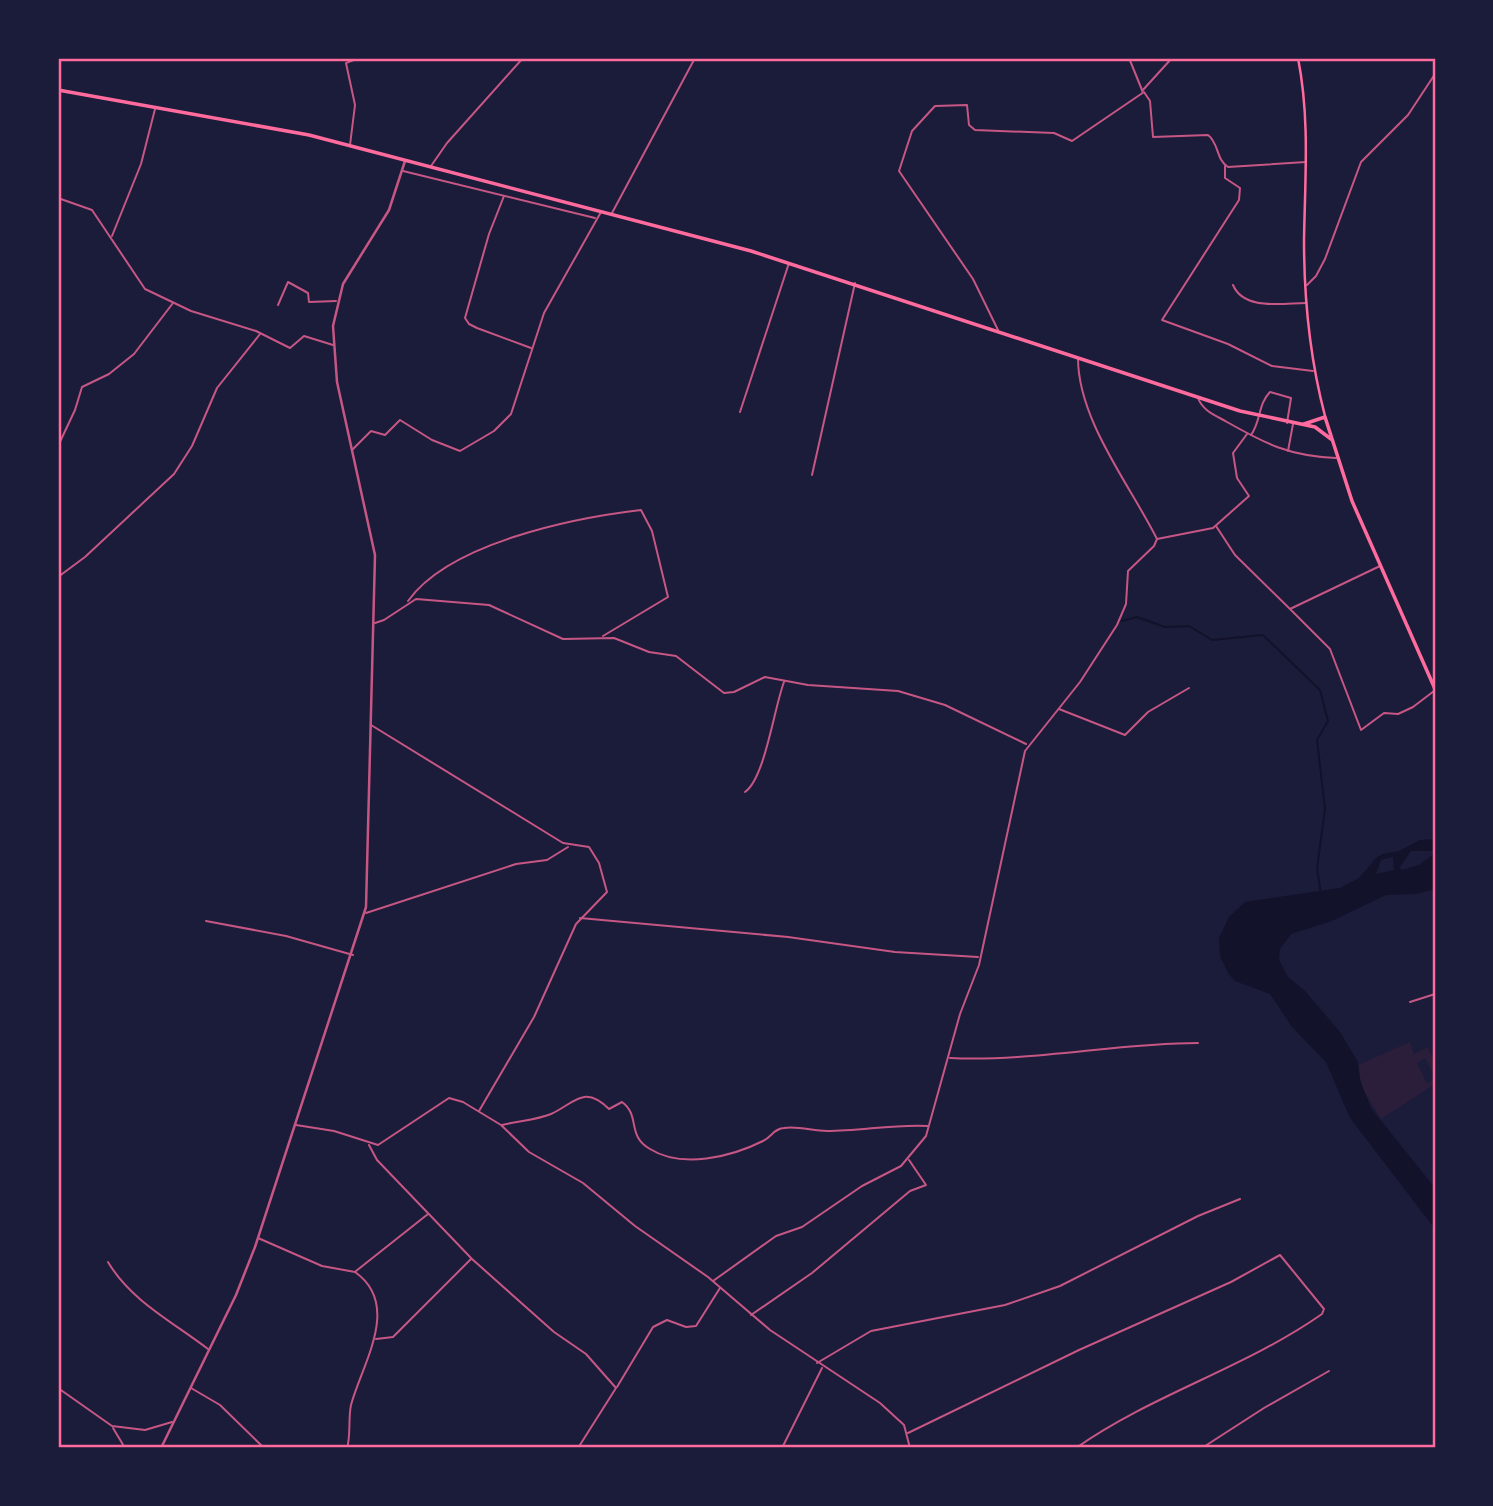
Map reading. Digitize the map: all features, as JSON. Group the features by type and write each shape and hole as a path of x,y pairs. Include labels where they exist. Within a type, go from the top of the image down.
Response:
{"highway":[{"path":"58,90 251,122 611,214 789,262 1259,417 1315,427 1327,424"},
{"path":"1303,425 1325,416 1337,458 1380,566 1435,690"},
{"path":"1315,427 1331,439"}],"main road":[{"path":"1298,58 1305,103 1307,303 1314,371 1325,416"}],"street":[{"path":"345,58 355,105 350,146"},
{"path":"346,63 359,58"},
{"path":"431,167 447,143 523,58"},
{"path":"611,214 695,58"},
{"path":"1129,58 1142,91 1150,101 1153,137 1208,135 1214,141 1225,166 1225,178 1240,190 1238,200 1191,276 1164,312 1162,320 1228,344 1264,363 1314,371"},
{"path":"998,331 989,306 973,279 899,171 912,131 935,106 958,104 968,107 970,125 974,130 1054,132 1074,141 1142,91 1172,58"},
{"path":"1306,285 1316,276 1325,258 1361,162 1408,115 1435,74"},
{"path":"111,237 141,164 156,106"},
{"path":"161,1448 258,1238 365,913 374,542 337,382 332,326 343,284 389,210 405,160"},
{"path":"1225,166 1307,162"},
{"path":"402,171 597,219"},
{"path":"462,186 465,176"},
{"path":"504,196 491,228 465,318 471,325 531,348"},
{"path":"58,198 90,207 143,288 173,303 260,333 290,348 296,347 304,336 333,345"},
{"path":"352,449 371,431 385,435 400,420 432,440 459,451 466,450 494,431 511,414 545,310 601,212"},
{"path":"740,412 789,262"},
{"path":"278,305 288,282 308,293 309,303 336,300"},
{"path":"811,475 855,283"},
{"path":"1233,285 1238,293 1254,303 1307,303"},
{"path":"58,446 75,410 82,387 109,374 134,354 173,303"},
{"path":"58,577 85,557 174,474 192,446 217,388 260,333"},
{"path":"1078,358 1080,380 1099,433 1157,539"},
{"path":"1157,539 1216,526 1249,496 1237,478 1233,453 1249,435 1270,392 1278,392 1292,400 1287,423"},
{"path":"1198,397 1204,409 1249,435 1288,453 1337,458"},
{"path":"1288,453 1293,424"},
{"path":"373,623 384,620 407,602 420,586 448,564 521,534 569,521 640,510 652,531 664,574 667,598 600,638"},
{"path":"1216,526 1235,555 1330,648 1361,730 1384,713 1395,715 1413,708 1435,690"},
{"path":"713,1281 776,1236 802,1227 854,1191 908,1159 930,1126 960,1014 980,958 1003,858 1008,817 1027,745 1087,672 1121,617 1127,598 1128,571 1154,546 1157,539"},
{"path":"1290,610 1380,566"},
{"path":"407,602 430,598 489,605 564,639 618,638 646,651 680,658 724,693 734,692 762,677 885,689 924,696 1003,731 1027,745"},
{"path":"745,792 752,787 759,771 785,681"},
{"path":"1058,709 1125,735 1148,712 1189,688"},
{"path":"370,724 570,845 585,845 593,851 607,888 579,918 534,1017 478,1112"},
{"path":"365,913 516,864 547,860 570,845"},
{"path":"579,918 788,937 895,952 980,958"},
{"path":"206,921 286,936 353,955"},
{"path":"1410,1002 1435,994"},
{"path":"948,1058 1082,1053 1198,1043"},
{"path":"501,1125 548,1115 568,1102 582,1097 593,1097 609,1109 623,1102 632,1113 633,1133 644,1145 656,1153 688,1161 755,1144 780,1128 827,1131 888,1125 930,1126"},
{"path":"295,1125 334,1131 369,1144 380,1145 449,1098 456,1099 501,1125 529,1152 583,1183 635,1226 713,1281 751,1315 816,1364 880,1404 901,1421 908,1433 910,1448"},
{"path":"369,1144 377,1160 472,1259 554,1332 589,1356 616,1388"},
{"path":"751,1315 812,1273 911,1191 926,1185 908,1159"},
{"path":"816,1364 871,1331 1005,1305 1068,1282 1177,1226 1241,1199"},
{"path":"355,1272 428,1214"},
{"path":"258,1238 322,1266 355,1272 367,1282 374,1297 375,1339 352,1404 347,1448"},
{"path":"908,1433 928,1426 1079,1350 1231,1282 1280,1255 1324,1309 1322,1314 1269,1349 1115,1424 1076,1448"},
{"path":"375,1339 393,1336 472,1259"},
{"path":"108,1262 116,1277 147,1305 209,1349"},
{"path":"578,1448 655,1325 667,1320 686,1328 695,1326 720,1287"},
{"path":"782,1448 822,1368"},
{"path":"1202,1448 1329,1371"},
{"path":"190,1387 220,1405 264,1448"},
{"path":"58,1388 112,1426 125,1448"},
{"path":"112,1426 143,1430 173,1422"}],"shaded area":[{"path":"1435,839 1435,851 1411,851 1400,867 1401,870 1419,865 1435,853 1435,889 1416,894 1386,895 1332,921 1291,934 1280,949 1279,960 1288,977 1305,991 1340,1032 1358,1062 1360,1080 1371,1108 1435,1188 1435,1229 1350,1118 1326,1062 1292,1027 1270,994 1235,981 1228,973 1220,956 1219,938 1229,917 1245,902 1340,888 1359,878 1376,858 1399,851 1420,840","holes":["1393,857 1394,870 1376,874 1381,860"]},
{"path":"1410,1042 1414,1054 1428,1047 1435,1063 1435,1078 1435,1084 1381,1119 1362,1088 1358,1065","holes":["1425,1058 1435,1078 1427,1084 1417,1063"]}],"waterway":[{"path":"1122,621 1137,617 1165,627 1189,626 1212,640 1263,635 1320,690 1328,721 1317,740 1325,809 1317,869 1321,894"}]}
